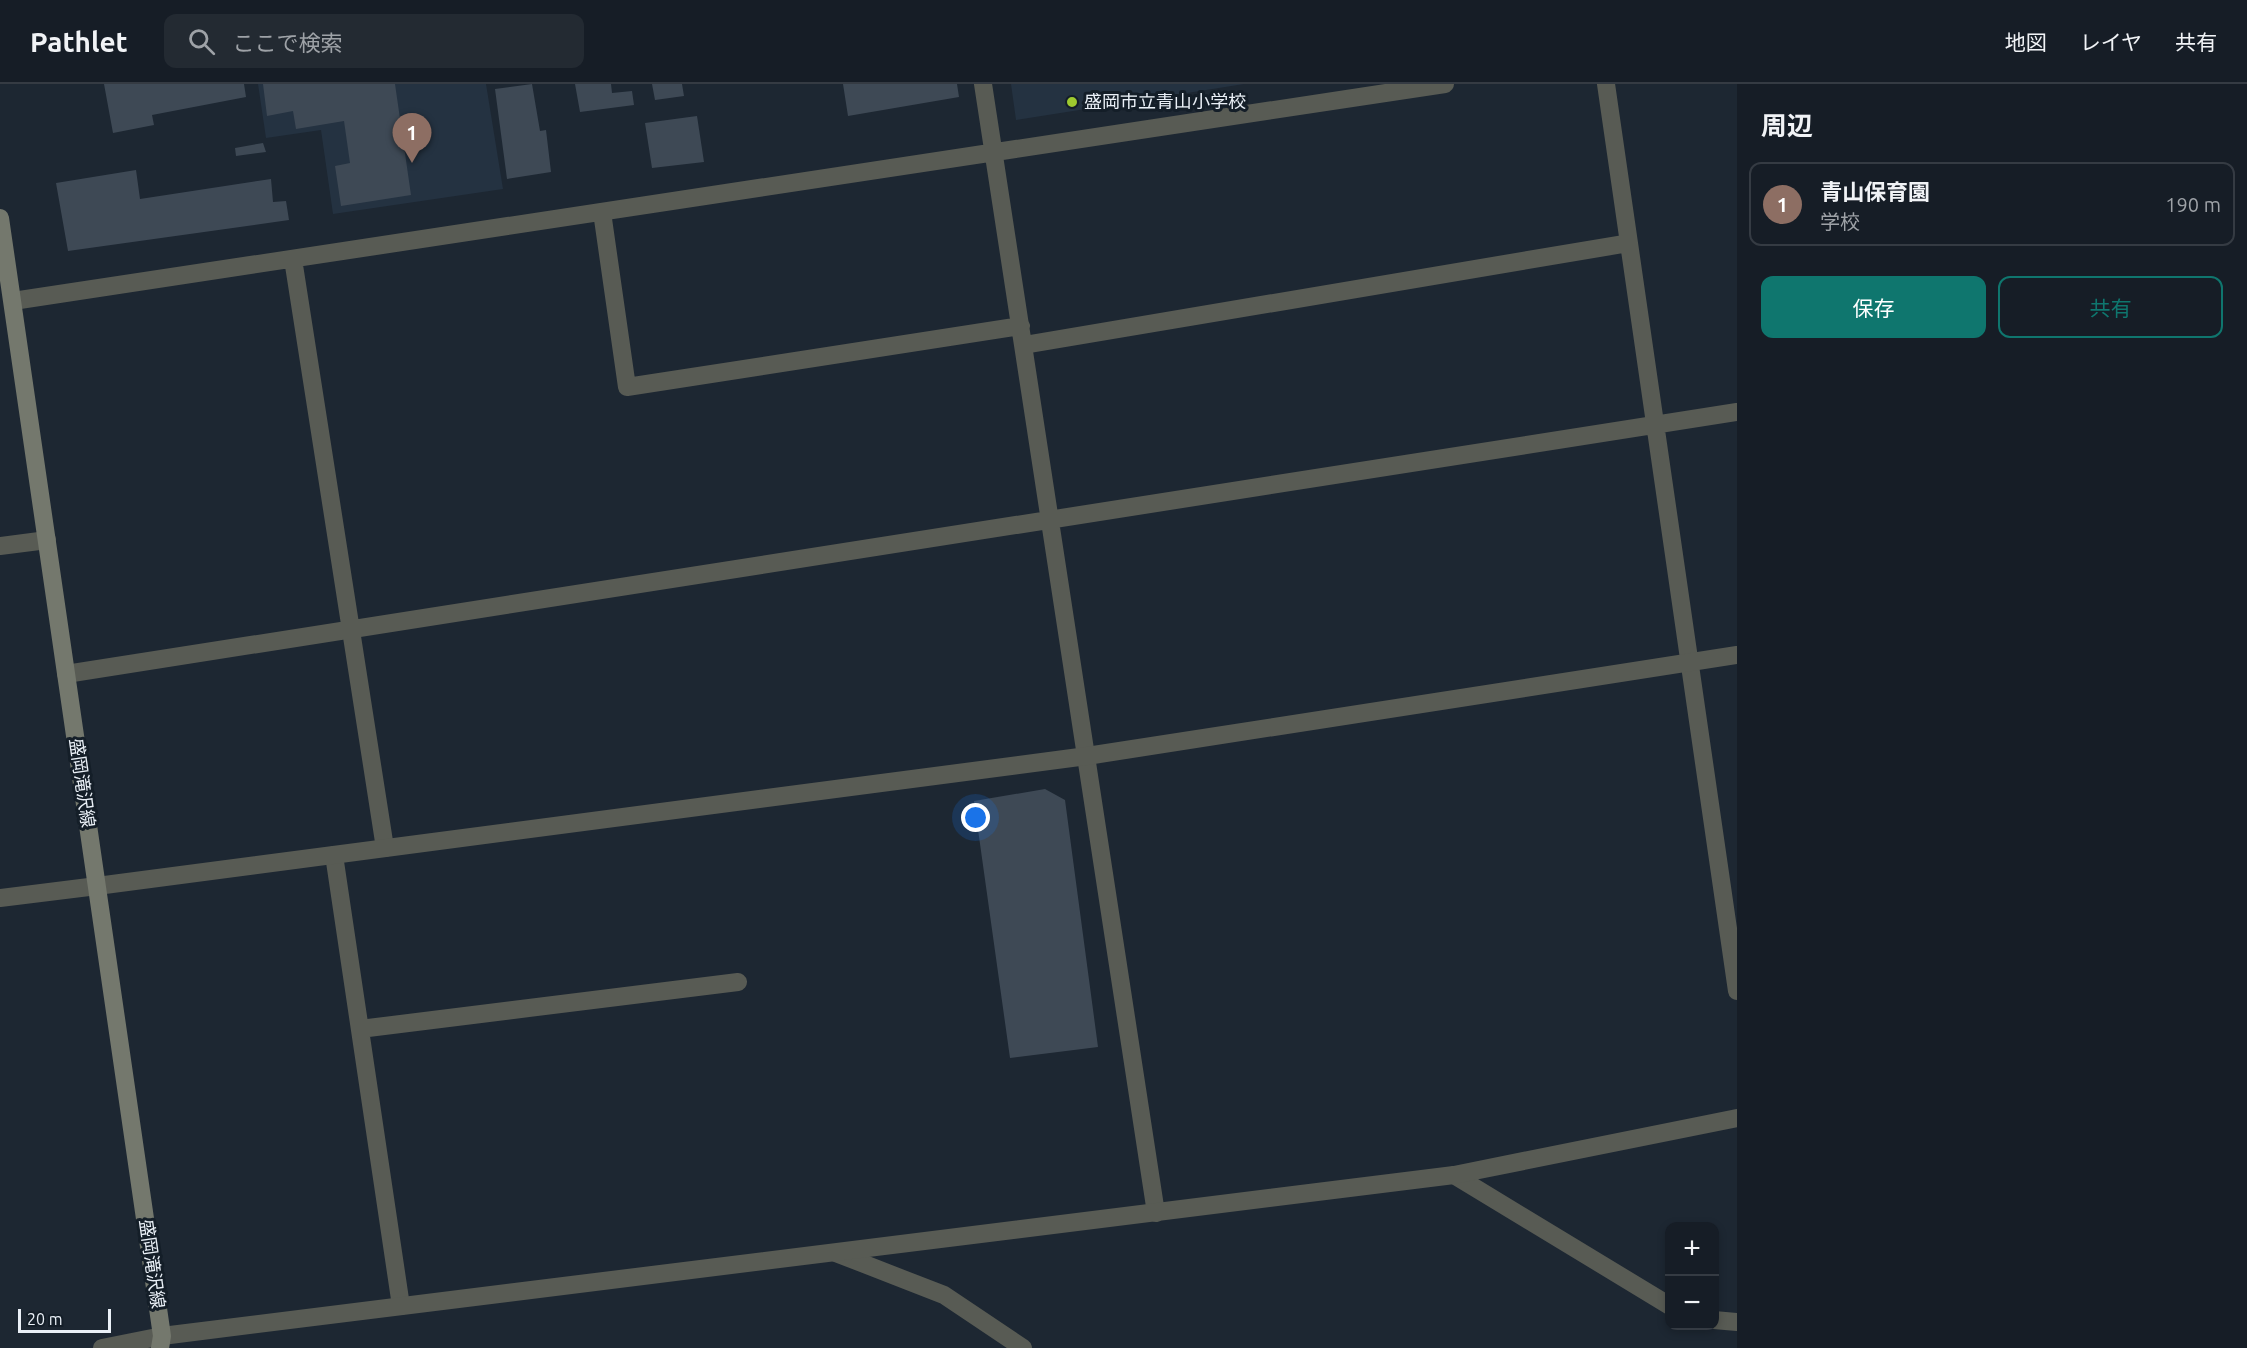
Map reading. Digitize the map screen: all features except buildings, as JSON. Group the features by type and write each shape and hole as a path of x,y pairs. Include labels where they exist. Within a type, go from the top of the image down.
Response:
{"main road":[{"name":"盛岡滝沢線","path":"0,218 161,1342"}],"street":[{"path":"983,84 1156,1213"},
{"path":"13,301 1444,84"},
{"path":"1605,84 1737,991"},
{"path":"602,212 627,387 1021,326"},
{"path":"1024,345 1629,243"},
{"path":"293,259 385,848"},
{"path":"66,674 1737,412"},
{"path":"0,546 47,540"},
{"path":"0,898 1086,756 1737,655"},
{"path":"334,855 401,1306"},
{"path":"360,1029 738,981"},
{"path":"102,1348 161,1342 401,1306 1454,1174 1737,1118"},
{"path":"1454,1174 1665,1303"},
{"path":"836,1253 944,1295 1023,1348"},
{"path":"1719,1320 1737,1322"}],"shaded area":[{"path":"258,84 486,84 503,189 333,214 321,130 266,138"},
{"name":"盛岡市立青山小学校","path":"1011,84 1244,84 1016,120"}],"place":[{"name":"盛岡市立青山小学校","path":"1072,102"},
{"name":"青山保育園","path":"412,163"}]}
